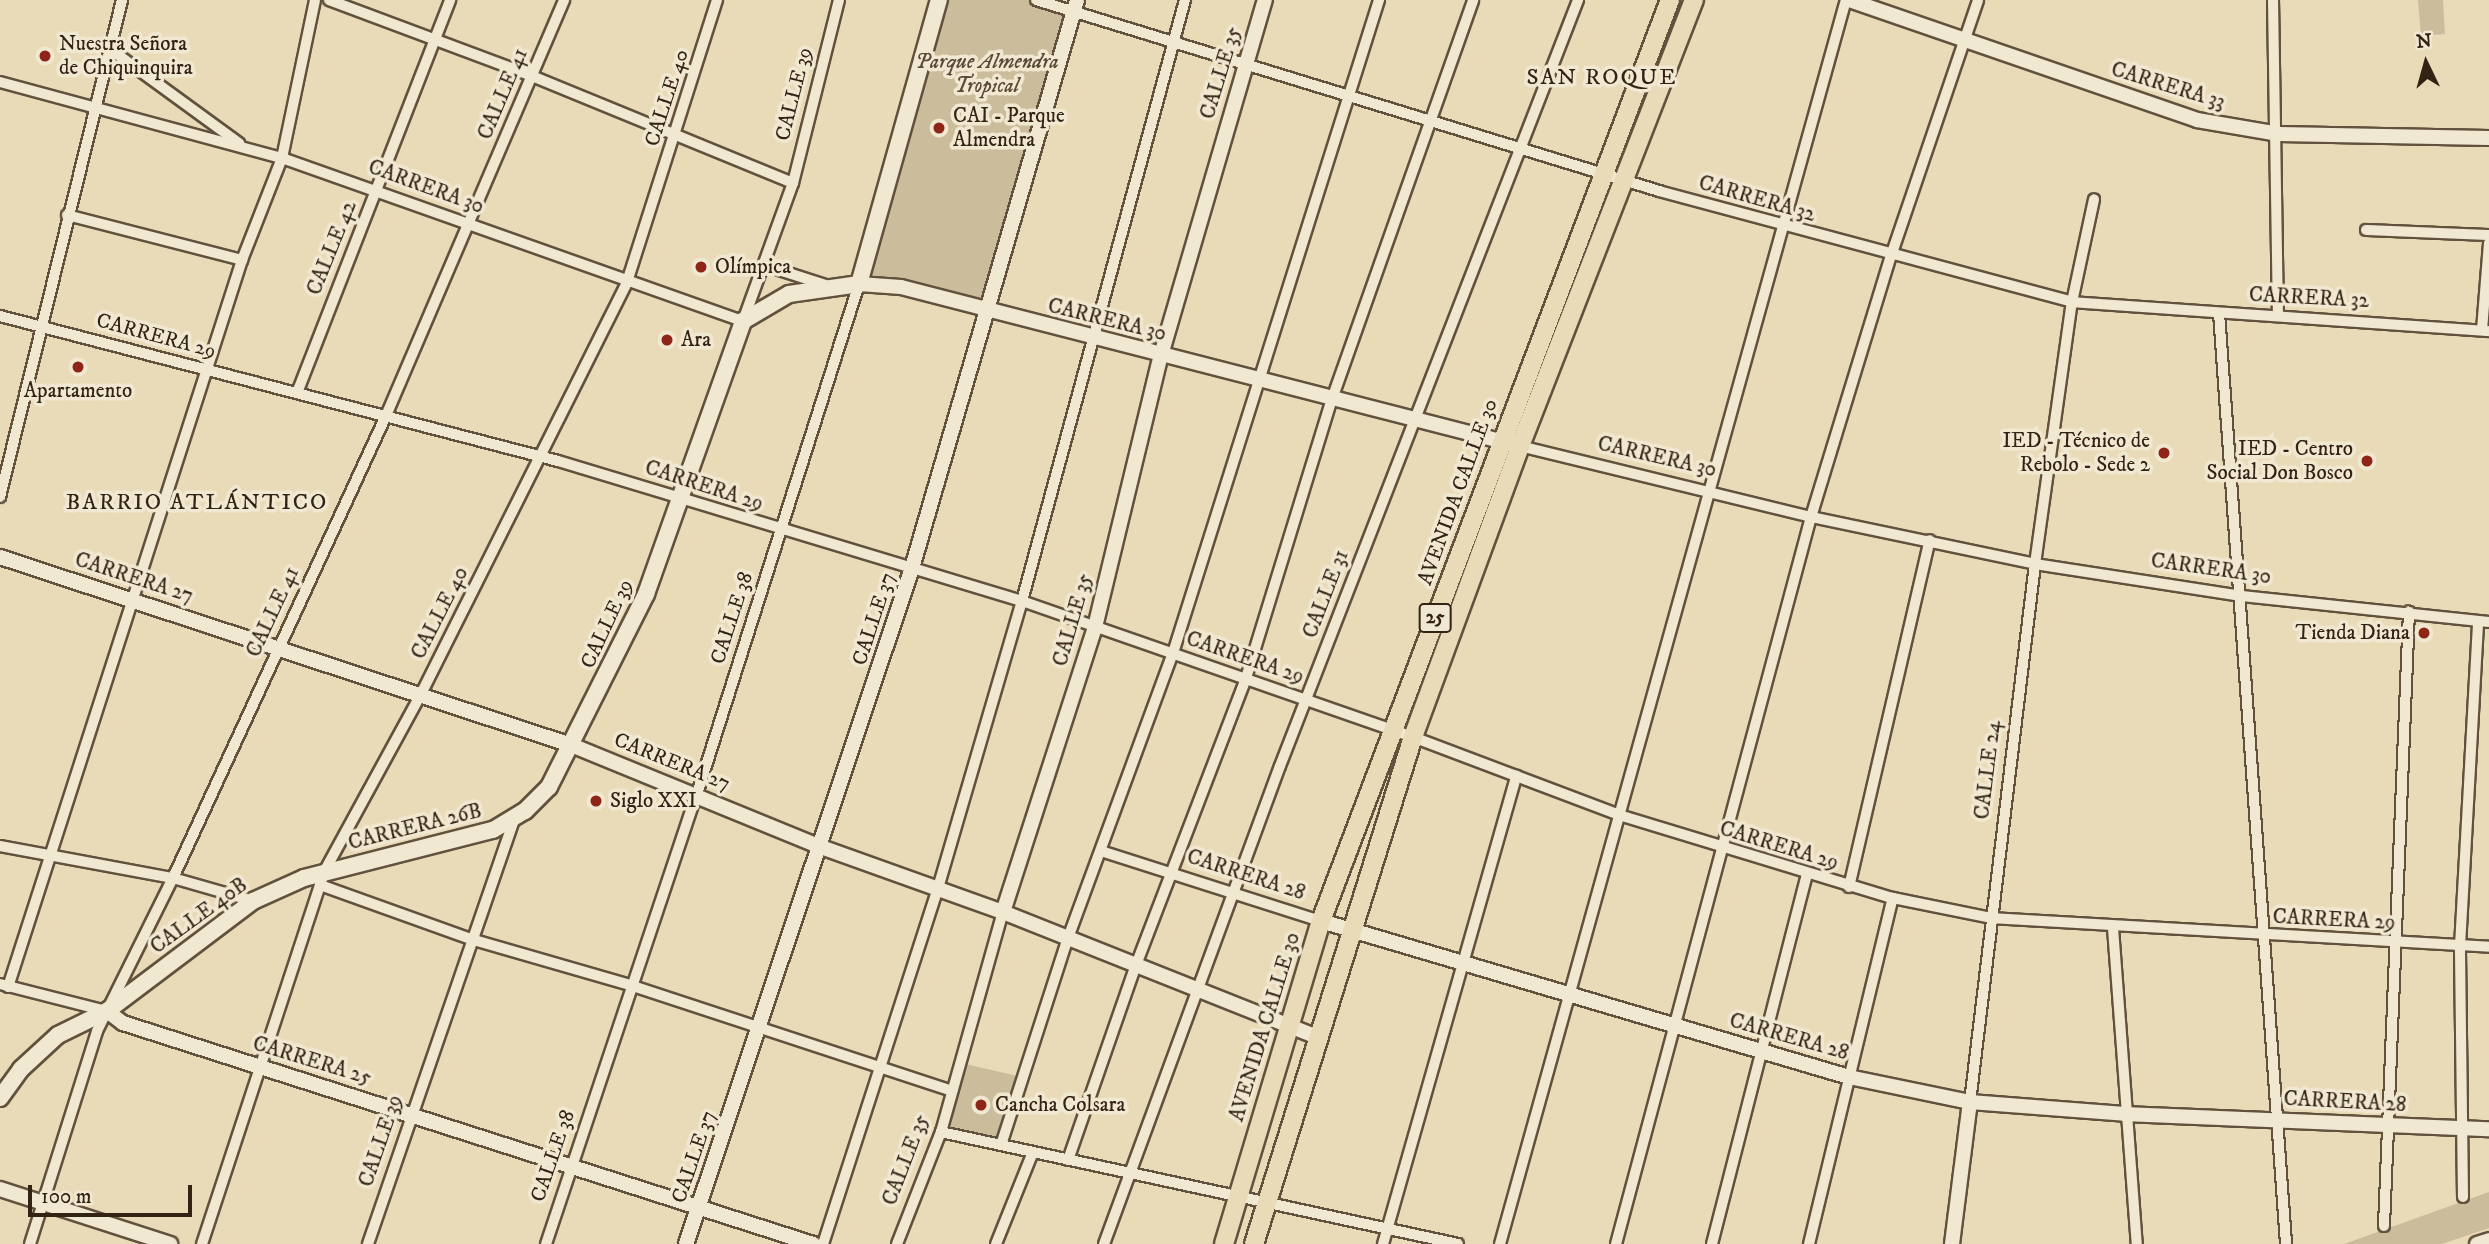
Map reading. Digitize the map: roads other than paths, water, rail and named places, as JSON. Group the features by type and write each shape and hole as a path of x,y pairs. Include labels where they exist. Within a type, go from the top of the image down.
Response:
{"highway":[{"name":"AVENIDA CALLE 30","path":"1224,1244 1287,1025 1321,921 1602,172 1670,0"},
{"name":"AVENIDA CALLE 30","path":"1254,1244 1349,931 1413,737 1520,446 1694,0"}],"main road":[{"name":"CALLE 38","path":"859,284 939,0"},
{"name":"CARRERA 30","path":"743,321 771,300 826,285 859,284"},
{"name":"CALLE 39","path":"514,819 549,786 646,594 743,321"},
{"name":"CARRERA 26B","path":"322,878 470,838 514,819"},
{"name":"CALLE 40B","path":"107,1012 253,901 322,878"},
{"path":"0,1098 38,1051 79,1023 107,1012"}],"street":[{"path":"0,497 67,215 122,0"},
{"path":"4,985 51,856 242,261 282,158 315,0"},
{"path":"329,0 532,76 793,183"},
{"name":"CALLE 42","path":"297,393 450,0"},
{"name":"CALLE 41","path":"30,1244 97,1031 173,878 385,418 564,0"},
{"name":"CALLE 40","path":"202,1244 322,878 421,694 627,282 717,0"},
{"name":"CALLE 39","path":"743,321 793,183 839,0"},
{"name":"CARRERA 32","path":"1035,0 1075,6 1244,65 1518,150 1602,172 1783,227 2072,302 2486,330"},
{"path":"823,1244 938,888 1022,601 1185,0"},
{"name":"CALLE 35","path":"897,1244 941,1132 1003,912 1095,627 1161,355 1265,0"},
{"path":"1001,1145 1068,938 1173,653 1262,381 1379,0"},
{"path":"1068,1160 1136,965 1246,678 1332,398 1473,0"},
{"name":"CALLE 31","path":"1104,1244 1128,1173 1412,419 1578,0"},
{"path":"1500,1244 1847,0"},
{"name":"CARRERA 33","path":"1847,0 2197,120 2279,134 2489,138"},
{"path":"1616,1244 1811,517 1891,256 1978,0"},
{"path":"2273,0 2279,134 2278,314"},
{"name":"CALLE 37","path":"686,1244 821,847 912,568 1075,6"},
{"path":"110,49 247,148"},
{"name":"CARRERA 30","path":"0,82 96,105 282,158 743,321"},
{"name":"CALLE 24","path":"1952,1244 2035,564 2072,302 2094,198"},
{"path":"67,215 242,261"},
{"path":"2366,230 2489,235"},
{"path":"2486,330 2489,243"},
{"name":"CARRERA 30","path":"779,270 826,285"},
{"name":"CARRERA 30","path":"859,284 901,287 987,312 1520,446 1811,517 2035,564 2242,596 2483,622"},
{"name":"CALLE 38","path":"546,1244 697,794 859,284"},
{"path":"2219,313 2242,596 2261,935 2286,1244"},
{"name":"CARRERA 29","path":"0,316 385,418 540,456 782,531 1022,601 1413,737 1619,815 1849,887 1991,918 2113,928 2489,947"},
{"path":"1849,887 1930,540"},
{"name":"CARRERA 27","path":"0,557 278,646 571,745 697,794 821,847 1003,912 1317,1037"},
{"path":"2384,1226 2398,942 2409,612"},
{"path":"2463,1197 2460,946 2483,622"},
{"path":"1383,1244 1459,963 1516,776"},
{"name":"CALLE 39","path":"368,1244 514,819"},
{"path":"0,846 173,878 253,901"},
{"name":"CARRERA 28","path":"1101,851 1349,931 1849,1077 1970,1101 2125,1114 2489,1129"},
{"path":"1712,1244 1807,874"},
{"path":"322,878 474,940 634,986 953,1091"},
{"path":"1809,1244 1893,898"},
{"path":"2113,928 2125,1114 2137,1244"},
{"name":"CARRERA 25","path":"4,985 107,1012 123,1023 260,1068 412,1113 813,1244"},
{"path":"941,1132 1458,1244"},
{"path":"996,1244 1033,1152"},
{"path":"0,1189 170,1244"},
{"path":"2477,1244 2489,1240"}],"place":[{"name":"Nuestra Señora de Chiquinquira","path":"45,56"},
{"name":"CAI - Parque Almendra","path":"939,128"},
{"name":"Olímpica","path":"701,267"},
{"name":"Ara","path":"667,340"},
{"name":"Apartamento","path":"78,367"},
{"name":"IED - Técnico de Rebolo - Sede 2","path":"2164,453"},
{"name":"IED - Centro Social Don Bosco","path":"2367,461"},
{"name":"Tienda Diana","path":"2424,633"},
{"name":"Siglo XXI","path":"596,801"},
{"name":"Cancha Colsara","path":"981,1105"}],"district":[{"name":"SAN ROQUE","path":"1602,78"},
{"name":"BARRIO ATLÁNTICO","path":"197,503"}],"park label":[{"name":"Parque Almendra Tropical","path":"987,74"}]}
